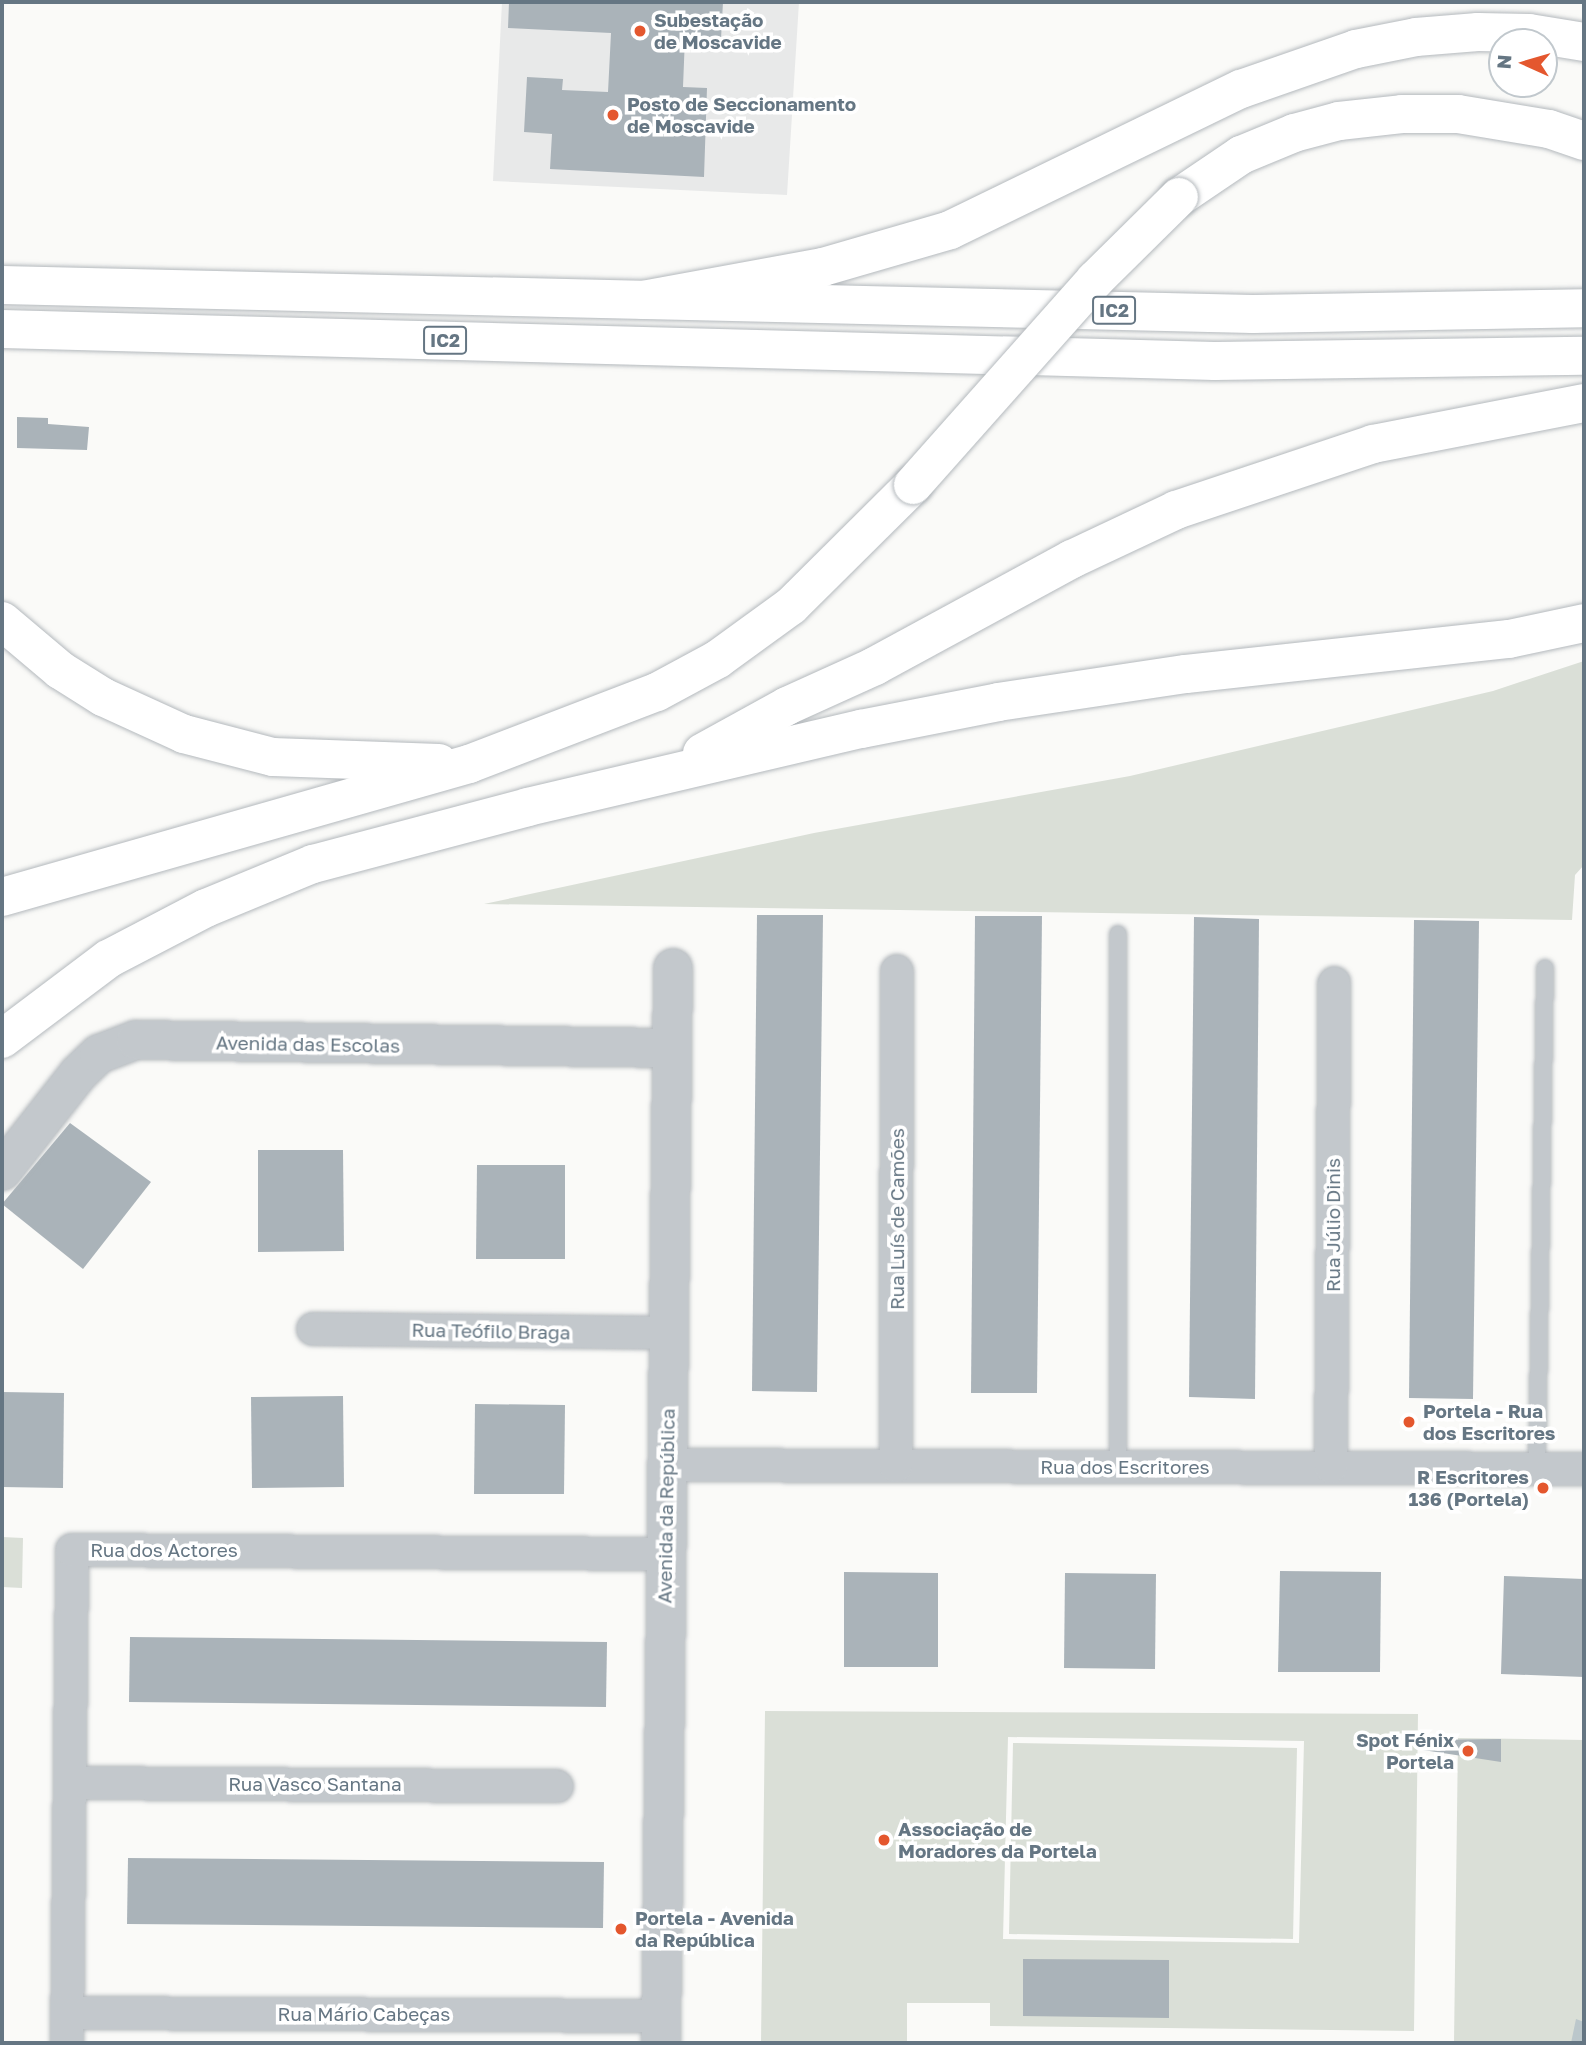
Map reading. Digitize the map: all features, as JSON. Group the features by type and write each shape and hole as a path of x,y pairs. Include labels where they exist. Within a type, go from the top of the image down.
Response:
{"highway":[{"path":"643,300 823,267 950,230 1015,202 1241,89 1356,49 1416,37 1478,32 1529,33 1584,42"},
{"path":"2,897 469,764 657,692 718,659 827,574 913,485 1095,279 1180,197 1241,155 1294,133 1339,121 1402,114 1458,114 1549,129 1584,141"},
{"name":"IC2","path":"2,285 1253,314 1584,308"},
{"name":"IC2","path":"2,329 1215,361 1584,356"},
{"path":"660,775 1072,559 1176,510 1373,444 1584,403"},
{"path":"2,621 60,670 103,697 184,734 273,757 469,764"},
{"path":"2,1040 108,959 257,886 313,864 660,775 998,702 1186,674 1509,639 1584,623"}],"street":[{"name":"Avenida da República","path":"661,2030 673,968"},
{"name":"Rua Luís de Camões","path":"896,1466 897,971"},
{"name":"Rua Júlio Dinis","path":"1331,1467 1334,983"},
{"name":"Avenida das Escolas","path":"2,1171 78,1074 99,1054 136,1040 671,1048"},
{"name":"Rua Teófilo Braga","path":"313,1329 668,1333"},
{"name":"Rua dos Escritores","path":"667,1465 1584,1469"},
{"name":"Rua dos Actores","path":"67,2028 72,1783 72,1550 666,1554"},
{"name":"Rua Vasco Santana","path":"72,1783 557,1786"},
{"name":"Rua Mário Cabeças","path":"67,2028 661,2030"}],"lane":[{"path":"1118,934 1118,1467"},
{"path":"1537,1468 1545,968"}],"shaded area":[{"name":"Subestação de Moscavide","path":"502,2 799,2 787,195 493,181"},
{"path":"1584,661 1584,865 1575,875 1572,920 484,904 814,833 1130,776 1493,691"},
{"path":"2,1537 23,1538 22,1588 2,1587"},
{"name":"Associação de Moradores da Portela","path":"765,1711 1418,1714 1414,2031 990,2026 990,2003 907,2003 907,2043 761,2043","holes":["1008,1737 1304,1741 1299,1943 1003,1939"]},
{"path":"1458,1738 1584,1740 1584,2043 1454,2043"},
{"path":"1013,1743 1297,1748 1293,1939 1009,1934"},
{"path":"1576,2019 1584,2022 1584,2043 1571,2043"}],"building":[{"path":"509,2 723,2 721,39 685,37 683,87 707,88 704,177 550,169 552,134 524,132 527,77 563,79 562,90 608,92 611,33 508,28"},
{"path":"17,417 48,418 48,424 89,427 87,450 17,448"},
{"path":"757,915 823,915 817,1392 752,1391"},
{"path":"975,916 1042,916 1037,1393 971,1393"},
{"path":"1194,917 1259,919 1255,1399 1189,1397"},
{"path":"1414,920 1479,921 1473,1399 1409,1398"},
{"path":"70,1123 151,1182 83,1269 2,1204"},
{"path":"258,1150 343,1150 344,1251 258,1252"},
{"path":"477,1165 565,1165 565,1259 476,1259"},
{"path":"2,1392 64,1393 63,1488 2,1487"},
{"path":"343,1396 344,1487 252,1488 251,1397"},
{"path":"475,1404 565,1405 564,1494 474,1494"},
{"path":"1280,1571 1381,1572 1380,1672 1278,1672"},
{"path":"844,1572 938,1573 938,1667 844,1667"},
{"path":"1065,1573 1156,1574 1155,1669 1064,1668"},
{"path":"1504,1576 1584,1579 1584,1677 1501,1674"},
{"path":"130,1637 607,1642 606,1707 129,1702"},
{"path":"1501,1739 1501,1762 1423,1750 1424,1740"},
{"path":"128,1858 604,1862 603,1928 127,1924"},
{"path":"1023,1959 1169,1960 1169,2018 1023,2016"}],"place":[{"name":"Subestação de Moscavide","path":"640,31"},
{"name":"Posto de Seccionamento de Moscavide","path":"613,115"},
{"name":"Portela - Rua dos Escritores","path":"1409,1422"},
{"name":"R Escritores 136 (Portela)","path":"1543,1488"},
{"name":"Spot Fénix Portela","path":"1468,1751"},
{"name":"Associação de Moradores da Portela","path":"884,1840"},
{"name":"Portela - Avenida da República","path":"621,1929"}]}
